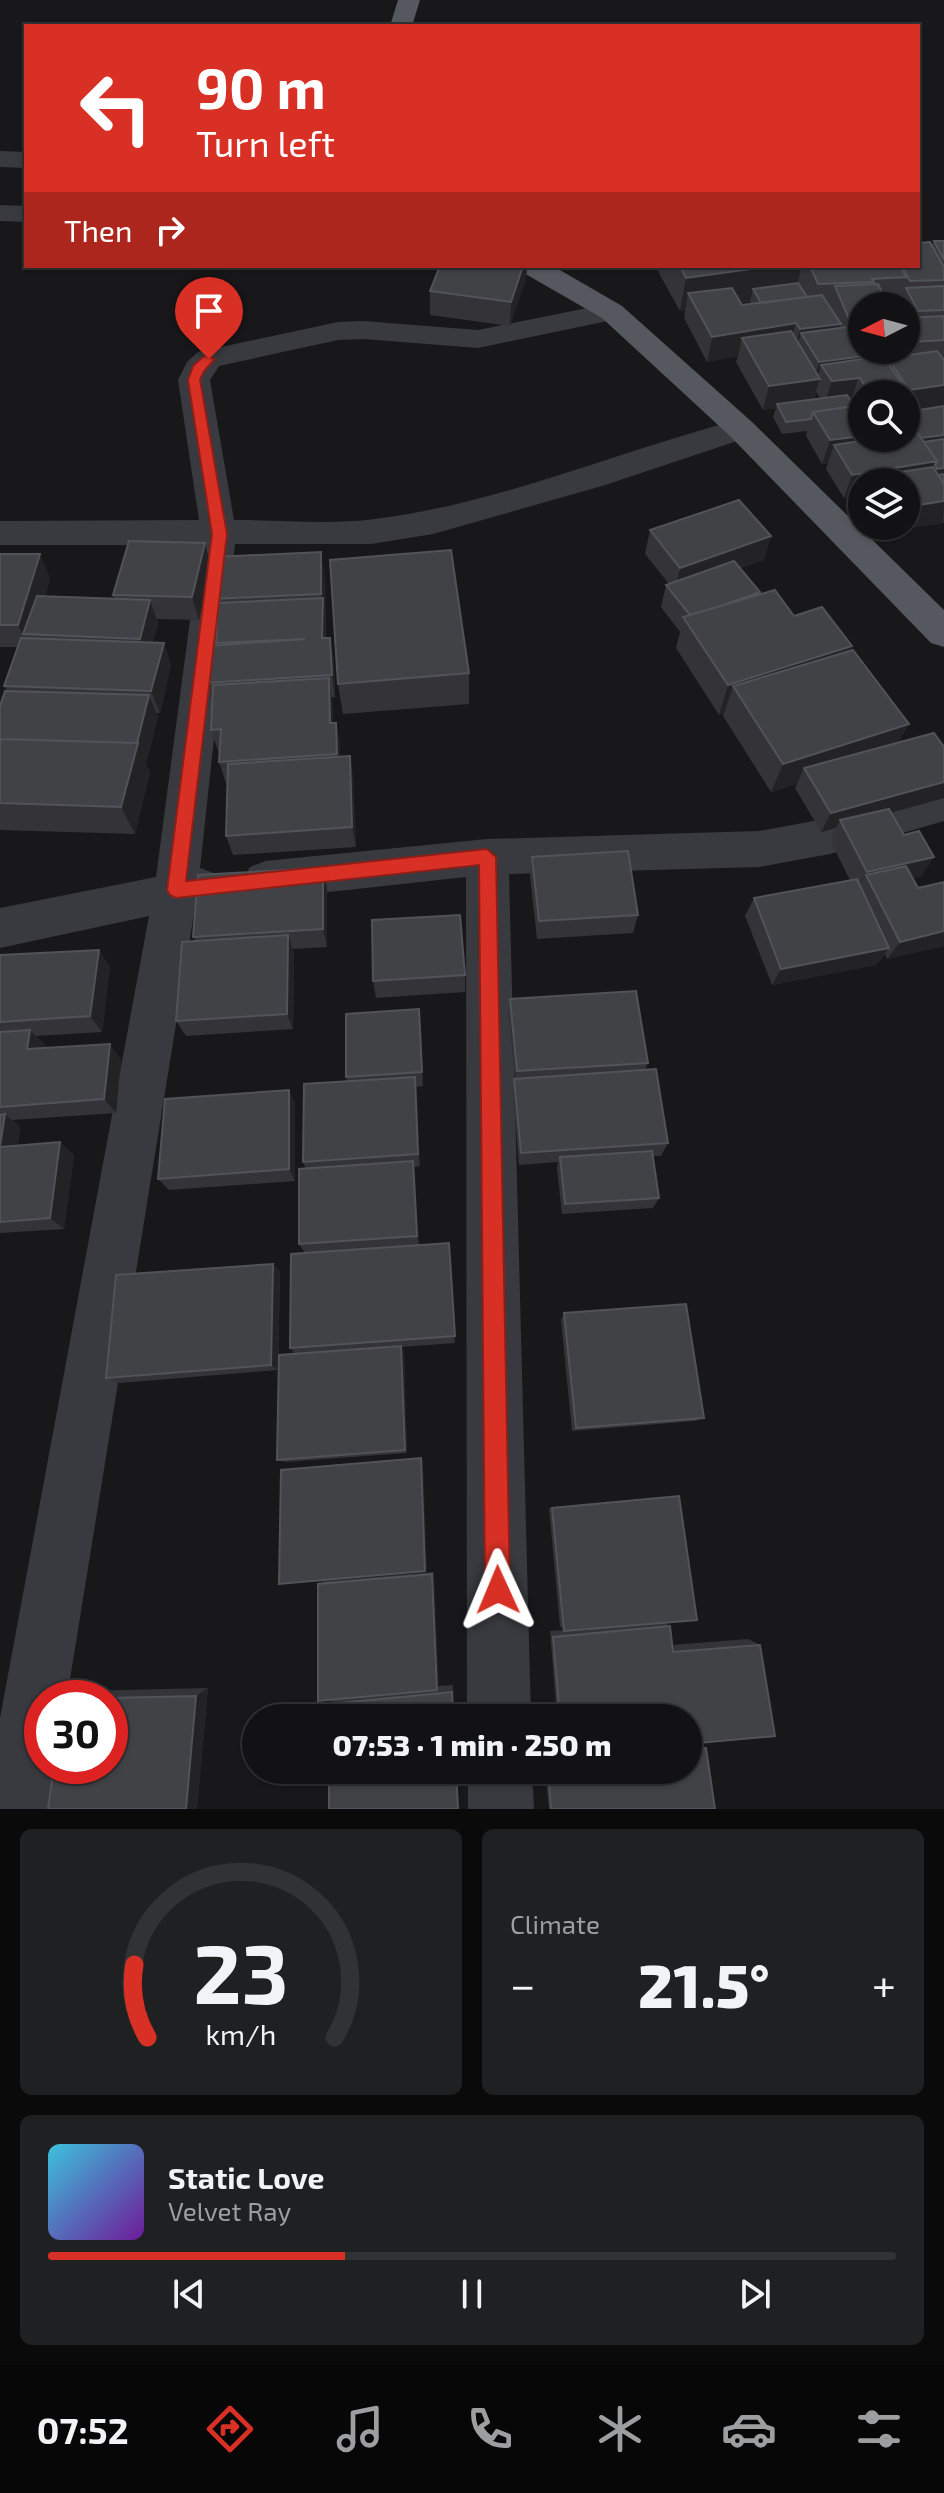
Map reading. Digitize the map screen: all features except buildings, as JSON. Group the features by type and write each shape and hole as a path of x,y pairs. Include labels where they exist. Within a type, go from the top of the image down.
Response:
{"main road":[{"path":"402,24 409,0"},
{"path":"535,268 612,312 741,429 944,633"}],"street":[{"path":"0,159 24,160"},
{"path":"0,213 24,214"},
{"path":"16,1809 176,890 219,534 194,380 198,369 209,359 338,331 363,330 478,339 612,312"},
{"path":"0,533 371,532 433,522 590,478 741,429"},
{"path":"0,928 176,890 487,857 759,849 830,836 944,804"},
{"path":"487,857 499,1704"},
{"path":"500,1784 501,1809"}],"route":[{"path":"209,359 198,369 194,380 219,534 176,890 487,857 498,1590"}]}
